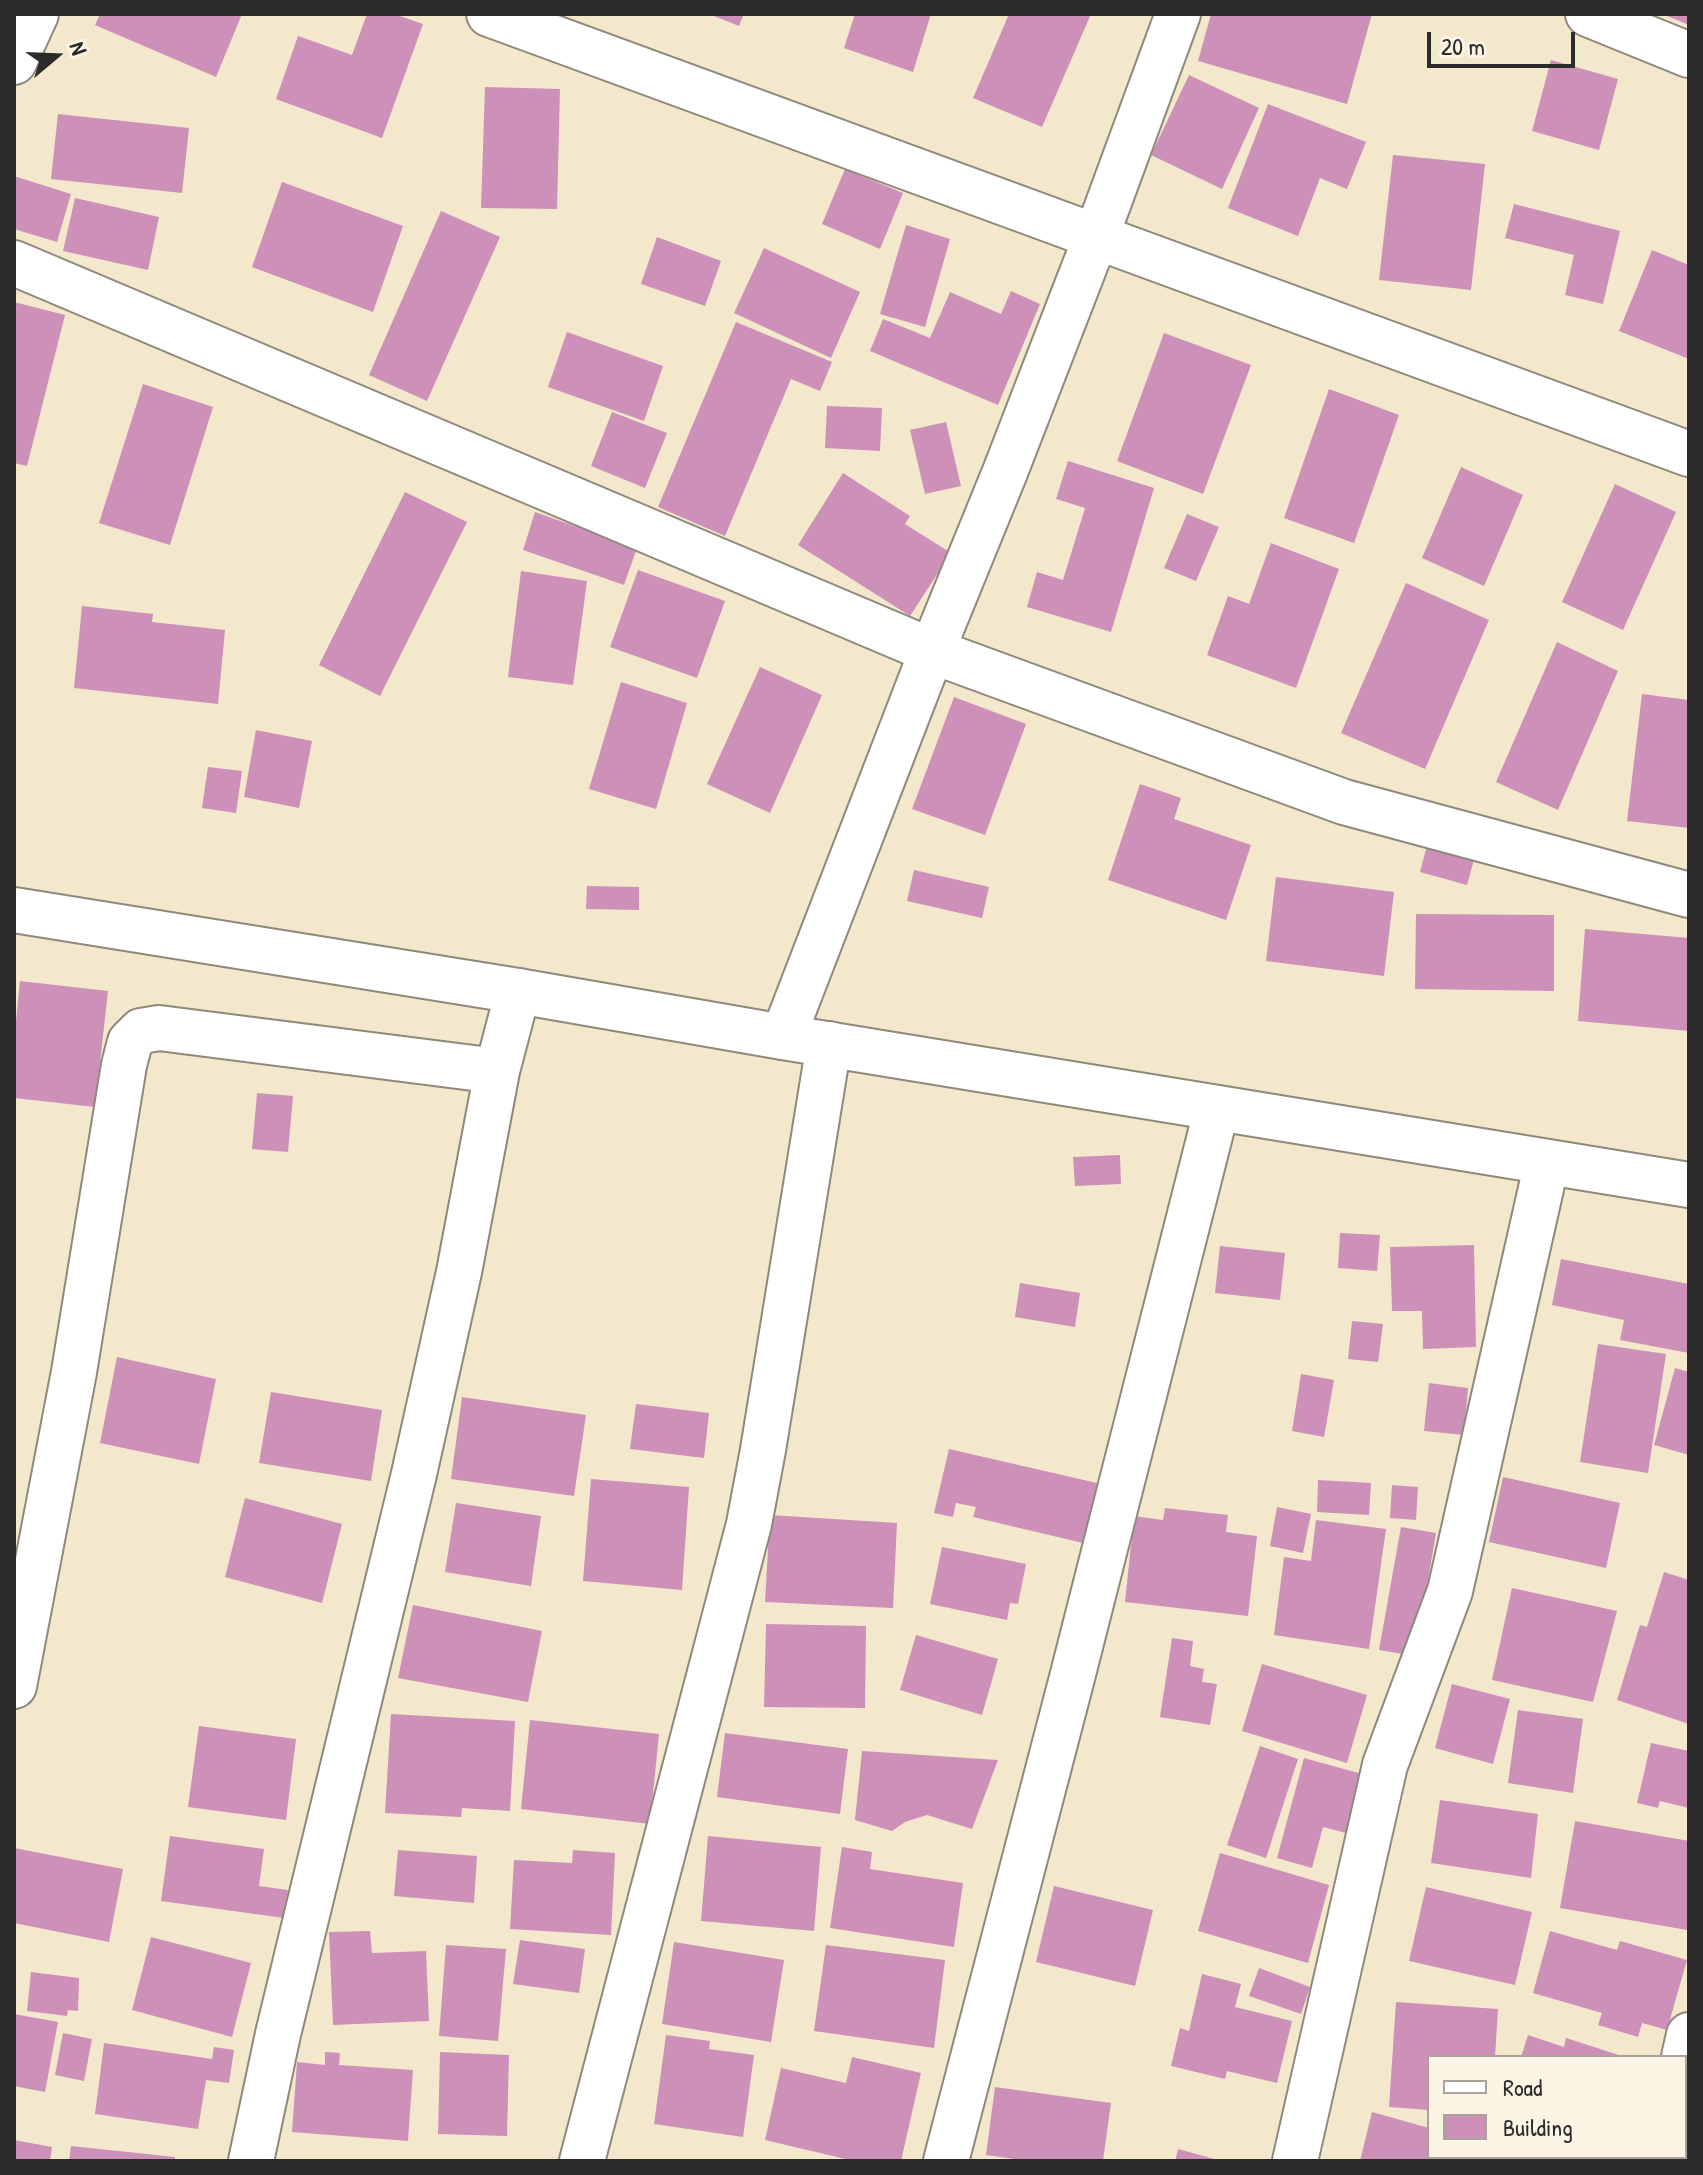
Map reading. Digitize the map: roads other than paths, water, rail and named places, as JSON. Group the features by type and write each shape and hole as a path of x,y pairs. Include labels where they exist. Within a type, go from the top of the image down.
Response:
{"street":[{"path":"14,62 36,14"},
{"path":"489,14 1689,454"},
{"path":"783,1037 1096,237 1178,14"},
{"path":"1588,14 1689,55"},
{"path":"14,263 932,651 1344,802 1689,895"},
{"path":"14,910 1689,1185"},
{"path":"251,2161 278,2034 414,1474 459,1272 497,1071 518,991"},
{"path":"14,1686 74,1372 130,1042 141,1031 159,1028 497,1071"},
{"path":"582,2161 749,1524 829,1044"},
{"path":"946,2161 1217,1108"},
{"path":"1295,2161 1385,1765 1450,1591 1547,1162"},
{"path":"1684,2055 1689,2035"}]}
